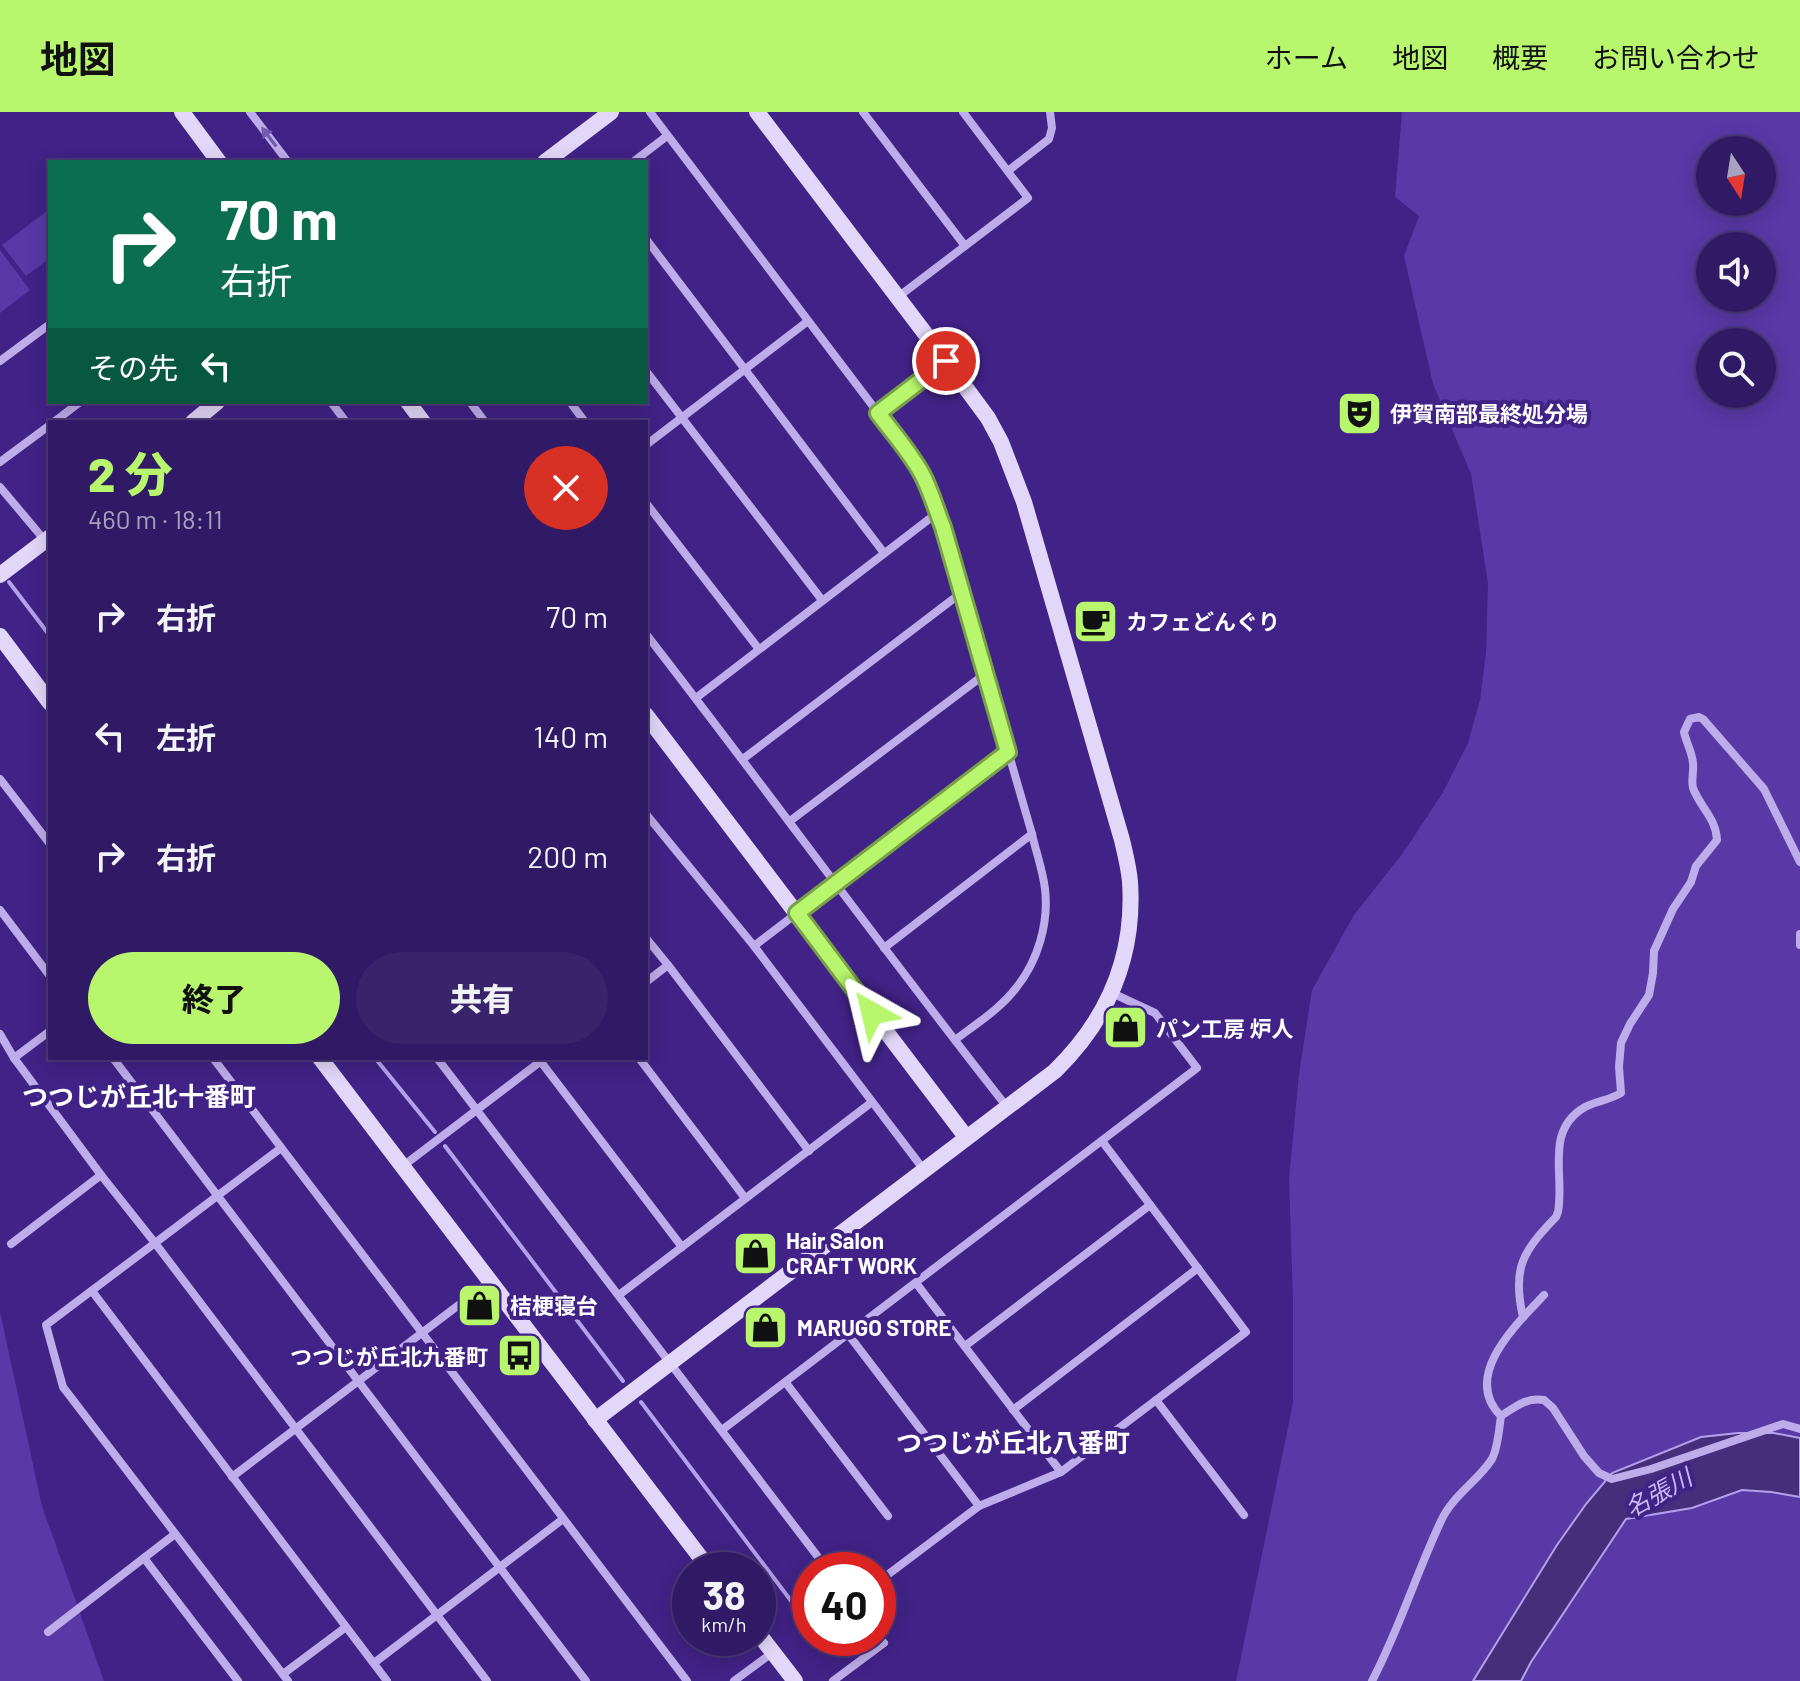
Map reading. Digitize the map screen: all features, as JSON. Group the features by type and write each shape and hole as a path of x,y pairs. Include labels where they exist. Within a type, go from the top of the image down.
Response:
{"street":[{"path":"182,112 218,160"},
{"path":"250,112 286,160"},
{"path":"548,160 611,112"},
{"path":"650,112 910,455 922,475 937,513 1032,834 1046,899 1043,927 1035,955 1016,988 955,1040"},
{"path":"595,1420 1055,1071 1091,1030 1112,993 1126,948 1130,879 1122,840 1024,502 1001,442 988,418 946,361 757,112"},
{"path":"863,112 965,246"},
{"path":"897,297 1028,198 963,112"},
{"path":"1008,171 1049,139 1052,128 1050,112"},
{"path":"636,160 667,136"},
{"path":"648,242 884,553"},
{"path":"648,443 808,321"},
{"path":"0,361 48,325"},
{"path":"878,413 946,361"},
{"path":"648,374 822,600"},
{"path":"56,420 77,404"},
{"path":"195,420 215,404"},
{"path":"0,462 48,426"},
{"path":"0,487 48,540"},
{"path":"648,506 758,648"},
{"path":"696,698 937,513"},
{"path":"0,575 48,542"},
{"path":"743,759 961,593"},
{"path":"0,636 48,700"},
{"path":"648,637 1007,1107"},
{"path":"790,821 985,674"},
{"path":"648,718 966,1137"},
{"path":"1523,1317 1517,1287 1519,1270 1532,1243 1558,1212 1559,1139 1562,1130 1587,1106 1621,1093 1621,1043 1649,995 1654,951 1673,909 1691,882 1696,866 1717,840 1710,816 1692,783 1693,763 1684,732 1690,719 1703,719 1758,781 1800,862"},
{"path":"754,946 1008,752"},
{"path":"0,779 48,841"},
{"path":"648,816 754,946 924,1170"},
{"path":"884,948 1032,834"},
{"path":"0,910 48,973"},
{"path":"1800,934 1800,945"},
{"path":"648,940 809,1151"},
{"path":"648,980 668,965"},
{"path":"722,1430 1197,1068 1155,1013 1112,993"},
{"path":"14,1058 48,1032"},
{"path":"0,1034 14,1058 101,1175 487,1681"},
{"path":"115,1060 586,1681"},
{"path":"215,1060 687,1681"},
{"path":"322,1060 696,1552"},
{"path":"439,1060 814,1552"},
{"path":"402,1167 540,1060"},
{"path":"542,1060 682,1247"},
{"path":"641,1060 745,1198"},
{"path":"619,1295 872,1102"},
{"path":"896,1568 979,1506 1061,1472 1246,1332 1102,1141"},
{"path":"281,1148 46,1325 63,1387 286,1677 346,1627"},
{"path":"11,1244 101,1175"},
{"path":"965,1346 1150,1205"},
{"path":"1013,1410 1198,1268"},
{"path":"232,1477 490,1281"},
{"path":"916,1283 1061,1472"},
{"path":"92,1291 387,1681"},
{"path":"1501,1416 1489,1400 1488,1372 1494,1357 1523,1317 1544,1295"},
{"path":"848,1334 979,1506"},
{"path":"786,1383 888,1516"},
{"path":"1156,1400 1244,1515"},
{"path":"1372,1681 1389,1650 1441,1519 1493,1457 1501,1416 1527,1400 1544,1400 1553,1408 1584,1456 1599,1473 1612,1479 1651,1469 1783,1424 1800,1429"},
{"path":"374,1663 563,1519"},
{"path":"48,1632 175,1534"},
{"path":"144,1558 238,1681"},
{"path":"734,1681 768,1656"},
{"path":"776,1656 795,1681"},
{"path":"833,1681 867,1656"}],"shaded area":[{"path":"1402,112 1800,112 1800,1681 1236,1681 1293,1403 1289,1179 1299,1074 1312,990 1354,915 1403,853 1442,794 1468,743 1480,700 1486,653 1488,583 1471,474 1433,384 1404,256 1419,216 1395,197"},
{"path":"48,210 48,260 26,276 2,245"},
{"path":"0,250 30,290 0,313"},
{"path":"0,1312 42,1506 104,1681 0,1681"}],"water":[{"name":"名張川","path":"1774,1433 1800,1438 1800,1497 1742,1490 1692,1508 1626,1519 1521,1681 1473,1681 1557,1545 1612,1473 1701,1437"}],"waterway":[{"path":"9,582 48,633"},
{"path":"377,1060 435,1132"},
{"path":"445,1146 623,1381"},
{"path":"641,1402 792,1602"}],"place":[{"name":"伊賀南部最終処分場","path":"1359,413"},
{"name":"カフェどんぐり","path":"1095,621"},
{"name":"パン工房 炉人","path":"1125,1028"},
{"name":"Hair Salon CRAFT WORK","path":"755,1253"},
{"name":"桔梗寝台","path":"479,1305"},
{"name":"MARUGO STORE","path":"766,1327"},
{"name":"つつじが丘北九番町","path":"519,1356"}],"district":[{"name":"つつじが丘北十番町","path":"139,1095"},
{"name":"つつじが丘北八番町","path":"1013,1441"}],"route":[{"path":"872,1013 797,913 1008,752 932,498 910,455 878,413 946,361"}]}
